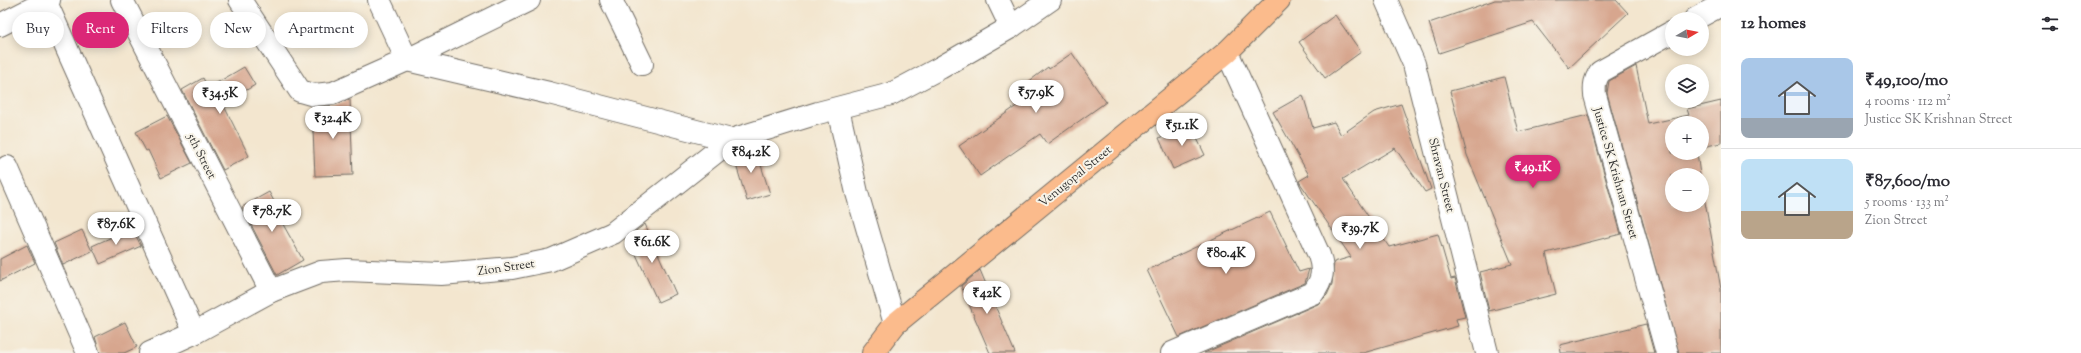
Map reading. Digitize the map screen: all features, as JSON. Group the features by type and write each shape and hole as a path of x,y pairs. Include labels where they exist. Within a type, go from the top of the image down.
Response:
{"main road":[{"name":"Venugopal Street","path":"876,352 895,324 1227,52 1279,0"}],"street":[{"name":"5th Street","path":"122,0 271,291"},
{"path":"240,0 300,91 314,95 333,93 408,60 529,0"},
{"path":"379,0 408,60"},
{"path":"611,0 642,64"},
{"path":"998,0 1011,27"},
{"name":"Zion Street","path":"150,353 194,333 271,291 321,272 347,270 441,274 512,268 551,260 613,233 731,140 818,113 891,94 1011,27 1050,0"},
{"name":"Shravan Street","path":"1386,0 1414,64 1487,353"},
{"path":"0,25 47,1 194,333"},
{"path":"1708,12 1721,5"},
{"name":"Justice SK Krishnan Street","path":"1665,36 1600,72 1594,85 1595,94 1667,353"},
{"path":"1172,353 1313,293 1323,274 1319,255 1227,52"},
{"path":"408,60 571,99 731,140"},
{"path":"838,109 857,193 895,324"},
{"path":"7,167 88,353"}],"building":[{"path":"1495,0 1616,0 1628,13 1569,68 1533,22 1439,53 1429,23"},
{"path":"1335,15 1361,52 1325,78 1299,42"},
{"path":"1072,53 1106,102 1047,144 1040,134 980,176 959,146 1018,105 1011,95 1048,67 1049,69"},
{"path":"1636,66 1648,124 1665,120 1665,160 1698,160 1699,168 1665,168 1665,212 1707,212 1721,289 1721,353 1679,353 1607,93 1609,81"},
{"path":"244,67 255,85 223,104 249,156 223,170 182,90 203,78 208,88"},
{"path":"1504,77 1518,132 1588,115 1621,234 1546,253 1556,294 1489,311 1480,272 1512,264 1467,155 1450,91"},
{"path":"1303,95 1313,128 1334,122 1341,135 1374,112 1401,104 1431,189 1425,192 1395,148 1343,179 1389,247 1438,234 1451,279 1455,278 1465,317 1456,319 1458,326 1363,353 1204,353 1318,304 1327,295 1332,284 1334,262 1351,257 1300,183 1299,181 1309,175 1273,112"},
{"path":"350,99 353,175 315,176 312,107 335,105"},
{"path":"1721,101 1721,143 1709,146 1709,116 1684,116 1689,115 1687,109 1709,108 1709,104"},
{"path":"167,116 192,163 161,178 148,150 146,151 136,132"},
{"path":"1190,124 1205,155 1173,169 1159,138"},
{"path":"755,146 770,194 747,201 733,155 737,151"},
{"path":"269,192 283,218 280,219 303,260 277,275 242,207"},
{"path":"1270,212 1299,272 1309,269 1305,283 1179,337 1147,270"},
{"path":"645,224 676,294 658,302 628,237"},
{"path":"132,228 141,246 100,264 92,246"},
{"path":"82,230 92,251 63,265 54,243"},
{"path":"27,245 35,263 0,281 0,259"},
{"path":"980,270 1015,353 990,353 961,286"},
{"path":"125,322 137,347 124,353 100,353 95,337"},
{"path":"1646,324 1654,353 1561,353 1560,345"}]}
